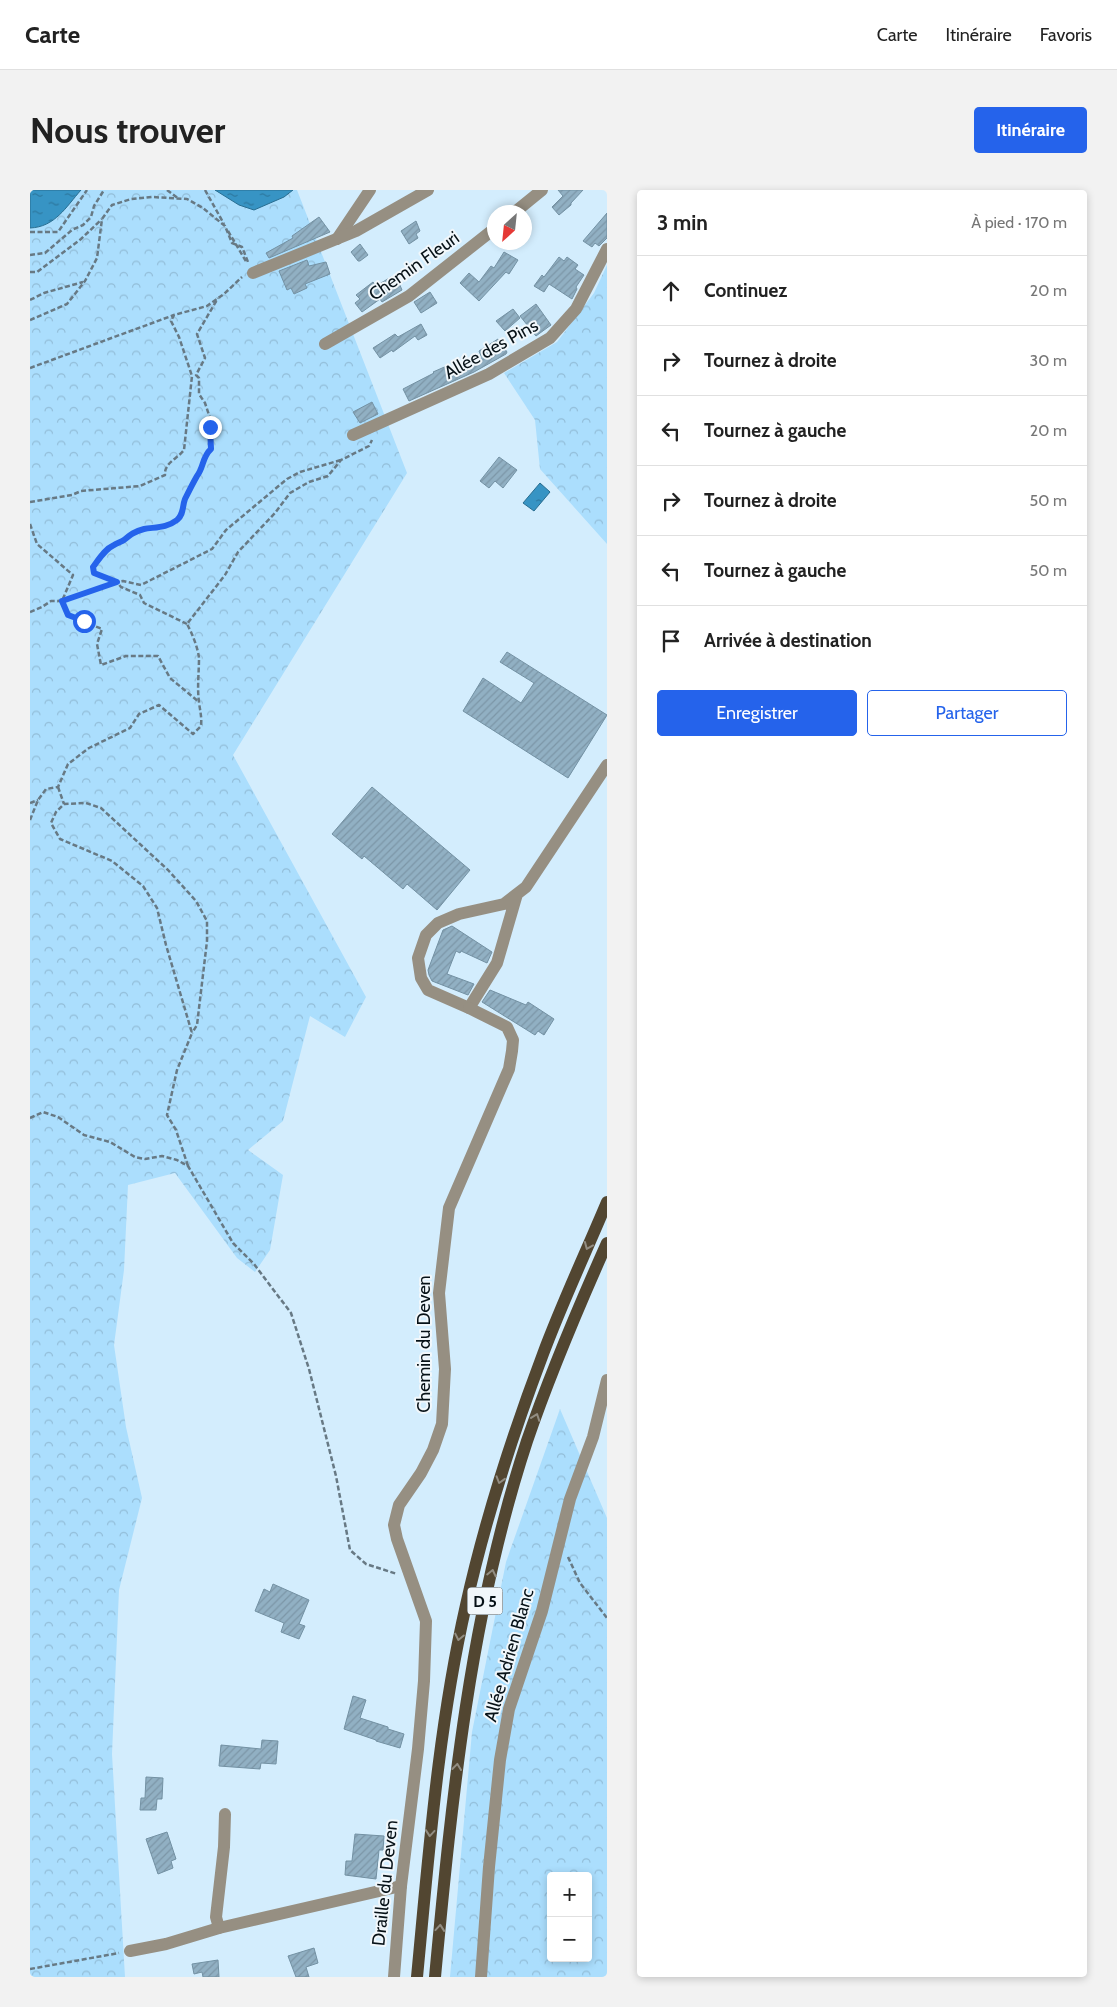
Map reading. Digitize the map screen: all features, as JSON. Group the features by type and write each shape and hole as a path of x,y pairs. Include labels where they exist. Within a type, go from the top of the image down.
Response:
{"main road":[{"name":"D 5","path":"417,1977 434,1794 453,1667 466,1604 486,1526 512,1440 543,1352 607,1202"},
{"name":"D 5","path":"435,1977 457,1764 484,1604 501,1533 527,1442 558,1357 607,1243"}],"street":[{"path":"337,239 370,190"},
{"path":"252,273 356,231 428,190"},
{"path":"524,205 542,190"},
{"name":"Chemin Fleuri","path":"325,344 409,296 487,235"},
{"name":"Allée des Pins","path":"353,436 490,374 550,338 576,309 607,249"},
{"path":"517,894 497,963 470,1008 428,990 421,978 418,958 426,935 438,923 459,914 504,904 526,887 607,765"},
{"name":"Chemin du Deven","path":"412,1792 424,1681 426,1621 394,1526 399,1505 425,1466 442,1424 445,1369 439,1293 449,1208 509,1069 513,1040 507,1027 470,1008"},
{"name":"Allée Adrien Blanc","path":"481,1977 489,1867 502,1751 509,1709 542,1611 570,1499 592,1437 607,1380"},
{"name":"Draille du Deven","path":"394,1977 401,1886 412,1792"},
{"path":"220,1928 216,1917 224,1847 225,1814"},
{"path":"130,1951 166,1944 220,1928 401,1886"}],"path":[{"path":"30,232 58,232 87,190"},
{"path":"30,255 45,253 72,230 83,225 91,217 94,206 104,190"},
{"path":"167,190 180,200"},
{"path":"30,368 207,306 240,277 252,273 205,190"},
{"path":"30,272 37,272 80,239 102,219 112,205 131,199 152,197 187,199 203,208 225,226 232,243 236,244"},
{"path":"30,320 67,304 85,281 97,258 102,219"},
{"path":"30,300 44,293 85,281"},
{"path":"64,804 58,787 68,764 88,748 130,728 139,714 147,709 159,705 193,734 201,726 202,712 199,702 197,669 199,657 192,633 187,624 144,603 140,595 121,588 117,582 94,573 93,567 102,554 112,545 144,529 157,528 177,520 183,512 185,500 190,492 193,481 198,475 205,454 211,449 212,424 205,403 199,394 199,378 196,375 205,358 197,339 197,334 218,298"},
{"path":"30,502 72,495 81,491 140,486 165,476 164,470 184,450 192,376 179,337 171,321 174,316"},
{"path":"30,612 51,601 62,601 117,582 123,581 141,585 212,549 226,530 287,479 300,472 341,460 369,446 384,422"},
{"path":"187,624 225,575 238,552 275,513 290,493 309,482 328,476 341,460"},
{"path":"30,524 37,544 73,575 62,601 68,615 102,630 97,644 101,665 126,656 158,656 170,678 199,702"},
{"path":"30,820 38,800 46,789 58,787"},
{"path":"30,803 38,800"},
{"path":"192,1033 157,908 143,886 112,861 60,839 51,823 56,812 64,804 86,803 101,808 168,870 196,901 207,920 207,941 197,1025 178,1070 167,1115 176,1130 188,1166 233,1243 254,1264 291,1313 309,1369 336,1476 350,1550 366,1564 383,1571 411,1577"},
{"path":"30,1118 43,1112 58,1117 84,1135 110,1142 135,1157 145,1159 162,1156 177,1160 188,1166"},
{"path":"558,1544 569,1559 580,1583 607,1618"},
{"path":"30,1970 130,1951"}],"green space":[{"path":"30,190 297,190 407,473 233,755 366,997 345,1037 310,1016 283,1121 248,1150 283,1175 270,1250 255,1272 237,1258 175,1173 128,1185 124,1270 114,1345 126,1427 142,1498 119,1590 112,1754 125,1977 30,1977"},
{"path":"607,265 607,544 540,469 535,420 504,373 557,342 594,293"},
{"path":"560,1409 607,1518 607,1977 450,1977 472,1732 506,1562"}],"water":[{"path":"30,190 81,190 53,220 39,227 30,228"},
{"path":"215,190 293,190 284,197 254,210 239,205"},
{"path":"540,483 550,492 534,511 523,503"}],"building":[{"path":"558,190 583,190 571,205 559,215 552,207 563,196"},
{"path":"607,213 607,238 599,246 595,243 592,247 583,241"},
{"path":"319,217 330,232 269,258 266,253 293,238 292,236"},
{"path":"416,221 420,231 416,234 418,238 409,244 401,231"},
{"path":"360,244 368,255 358,261 351,252"},
{"path":"504,252 518,260 509,274 506,272 479,301 460,283 469,273 479,282 491,266 494,268"},
{"path":"559,257 564,261 567,257 578,265 575,269 584,275 576,287 577,289 572,299 549,284 544,292 534,286 542,275 544,277"},
{"path":"307,260 309,266 326,262 330,274 305,284 307,288 294,294 291,288 287,290 279,271"},
{"path":"391,277 392,280 397,278 402,290 382,302 380,299 362,312 355,303 360,299 356,295 373,282 376,286"},
{"path":"430,292 437,303 421,313 414,302"},
{"path":"536,304 551,325 536,336 520,316"},
{"path":"513,309 520,318 505,331 496,321"},
{"path":"421,324 427,335 418,340 415,336 393,352 392,350 380,358 373,348 395,334 398,337"},
{"path":"498,339 507,352 506,354 474,372 409,401 403,389 449,365 451,371 481,356 479,351"},
{"path":"372,402 378,414 360,423 353,412"},
{"path":"499,457 517,470 503,488 495,481 489,488 480,481"},
{"path":"507,652 607,715 568,778 463,711 483,678 521,703 534,683 500,662"},
{"path":"372,787 470,870 437,910 407,884 403,889 364,856 362,859 332,834"},
{"path":"452,926 492,952 487,963 461,951 460,953 456,951 447,974 474,984 468,995 432,981 429,975 428,970 443,930"},
{"path":"490,990 526,1005 528,1002 554,1019 544,1035 538,1031 535,1035 482,1002"},
{"path":"273,1584 309,1600 299,1624 305,1626 299,1639 281,1632 284,1623 255,1611 264,1589 270,1592"},
{"path":"353,1696 366,1700 360,1718 404,1734 400,1748 344,1729"},
{"path":"262,1740 278,1741 276,1764 261,1763 260,1769 219,1766 221,1745 261,1749"},
{"path":"146,1777 163,1778 162,1799 157,1799 156,1810 140,1810 141,1798 145,1798"},
{"path":"167,1832 176,1859 171,1861 173,1868 158,1874 146,1839"},
{"path":"355,1834 384,1836 383,1850 379,1850 376,1879 345,1875 346,1861 352,1861"},
{"path":"314,1948 318,1963 306,1967 309,1977 296,1977 288,1956"},
{"path":"218,1960 219,1977 203,1977 202,1972 194,1974 192,1964"}],"route":[{"path":"84,621 68,615 62,601 117,582 94,573 93,567 102,554 112,545 133,533 144,529 157,528 177,520 183,512 185,500 190,492 193,481 198,475 205,454 211,449 210,427"}]}
